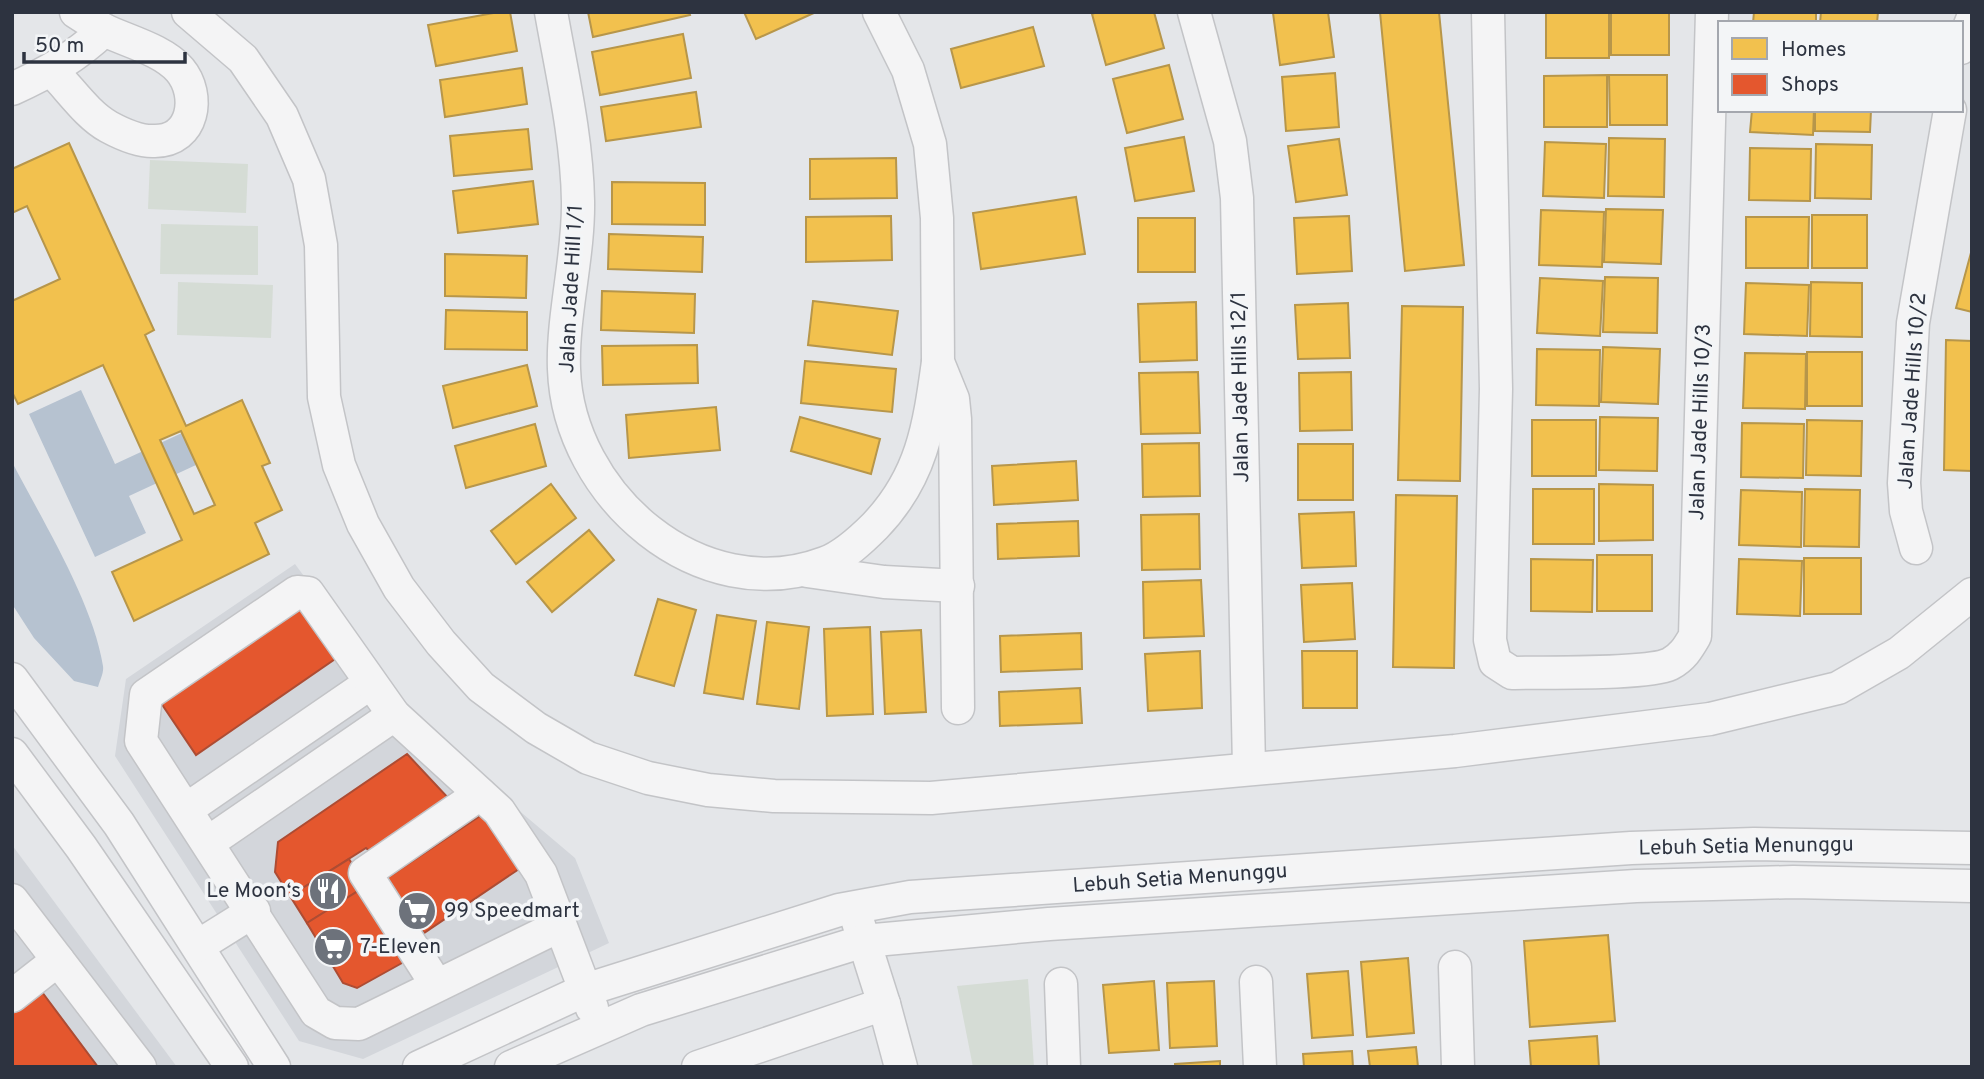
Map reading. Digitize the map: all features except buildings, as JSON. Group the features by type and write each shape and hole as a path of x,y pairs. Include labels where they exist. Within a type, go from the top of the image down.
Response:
{"street":[{"path":"52,71 88,110 107,126 131,136 156,142 177,135 191,117 192,91 179,69 156,54 104,30 76,12"},
{"path":"188,12 243,59 282,116 309,179 321,245 324,397 339,465 363,524 400,588 441,643 481,687 536,728 588,758 648,778 708,790 774,796 931,797 1455,751 1710,719 1838,688 1899,653 1972,594"},
{"name":"Jalan Jade Hill 1/1","path":"551,12 576,168 577,232 564,369 570,407 581,442 599,477 624,509 650,533 680,553 744,571 805,570 834,560 862,539 898,502 918,463 931,415 938,362"},
{"path":"879,12 908,70 930,144 937,218 938,362 948,382 955,419 958,708"},
{"name":"Jalan Jade Hills 12/1","path":"1194,12 1230,141 1237,198 1249,767"},
{"name":"Jalan Jade Hills 10/3","path":"1488,12 1496,389 1489,640 1495,662 1512,673 1646,669 1669,664 1686,653 1695,636 1712,12"},
{"path":"1963,43 1972,20"},
{"path":"12,89 52,71 85,49 104,30"},
{"name":"Jalan Jade Hills 10/2","path":"1916,548 1906,511 1904,483 1913,323 1951,112"},
{"path":"805,570 884,582 958,586"},
{"path":"559,926 359,1024 335,1023 316,1012 254,911 141,741 146,695 297,592 307,593 369,684 394,715 499,811 541,874 600,1026"},
{"path":"12,679 119,824 274,1067"},
{"path":"187,809 369,684"},
{"path":"208,842 394,715"},
{"path":"12,754 81,847 232,1067"},
{"path":"436,984 365,873 480,794"},
{"path":"81,847 119,824"},
{"name":"Lebuh Setia Menunggu","path":"419,1067 585,990 853,907 910,897 1631,848 1754,844 1972,848"},
{"path":"1629,887 1631,848"},
{"name":"Lebuh Setia Menunggu","path":"511,1067 600,1026 864,941 1049,924 1629,887 1793,882 1972,886"},
{"path":"12,900 140,1067"},
{"path":"853,907 884,1003 901,1067"},
{"path":"198,946 254,911"},
{"path":"12,996 58,960"},
{"path":"1455,967 1458,1067"},
{"path":"1256,982 1259,1067"},
{"path":"1061,984 1064,1067"},
{"path":"698,1067 884,1003"}],"shaded area":[{"path":"150,160 248,164 246,213 148,209"},
{"path":"161,224 258,226 258,275 160,274"},
{"path":"178,282 273,285 271,338 177,335"},
{"path":"295,564 407,716 575,858 609,943 363,1059 299,1041 115,756 126,679"},
{"path":"12,845 177,1067 12,1067"},
{"path":"1028,979 1034,1067 973,1067 957,986"}],"water":[{"path":"81,390 115,464 182,433 196,465 129,496 146,533 95,557 29,414"},
{"path":"12,462 65,562 89,615 103,666 98,687 74,681 34,638 12,604"}],"place":[{"name":"Le Moon‘s","path":"328,891"},
{"name":"99 Speedmart","path":"417,911"},
{"name":"7-Eleven","path":"333,947"}]}
